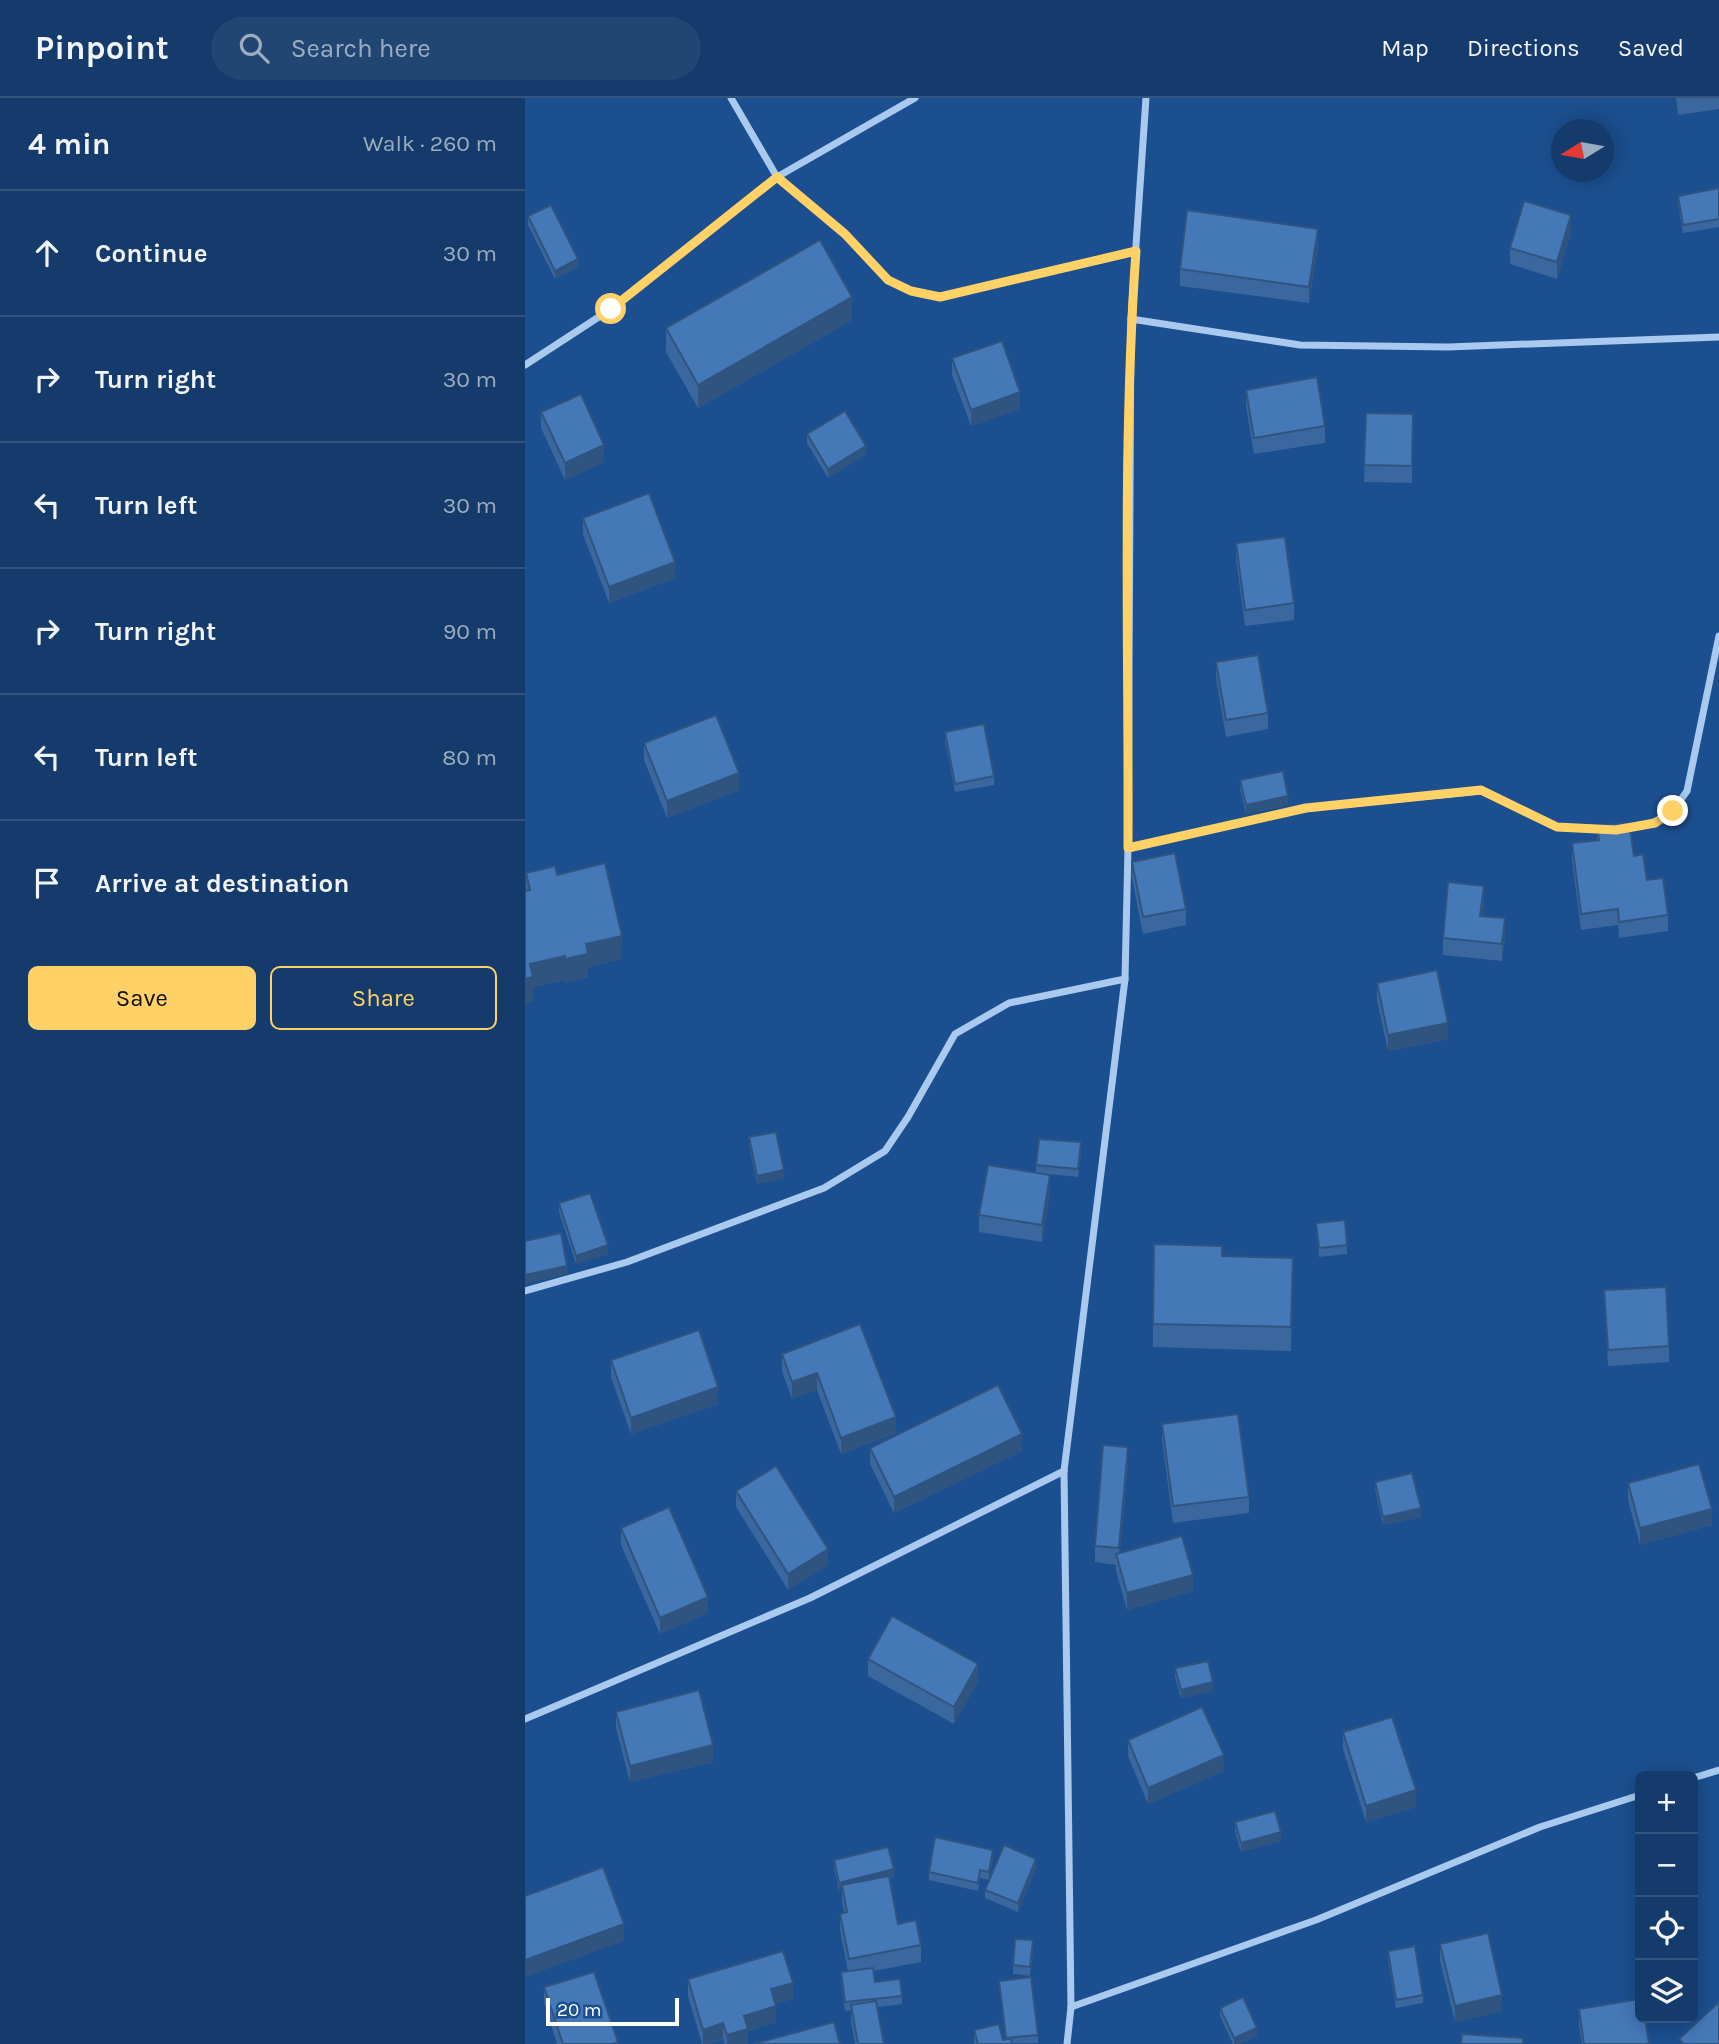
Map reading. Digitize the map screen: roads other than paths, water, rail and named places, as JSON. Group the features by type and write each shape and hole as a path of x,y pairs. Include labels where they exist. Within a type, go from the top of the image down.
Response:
{"street":[{"path":"731,98 777,177"},
{"path":"525,365 611,309 777,177 915,98"},
{"path":"1067,2044 1071,2007 1064,1471 1125,979 1131,319 1146,98"},
{"path":"1131,319 1300,345 1448,347 1719,337"},
{"path":"1128,848 1306,808 1481,790 1557,827 1616,830 1655,823 1673,811 1687,791 1719,636"},
{"path":"525,1291 627,1262 824,1188 885,1151 908,1117 954,1034 1009,1003 1125,979"},
{"path":"525,1719 810,1598 1064,1471"},
{"path":"1698,1776 1719,1770"},
{"path":"1071,2007 1315,1920 1540,1827 1635,1797"}]}
